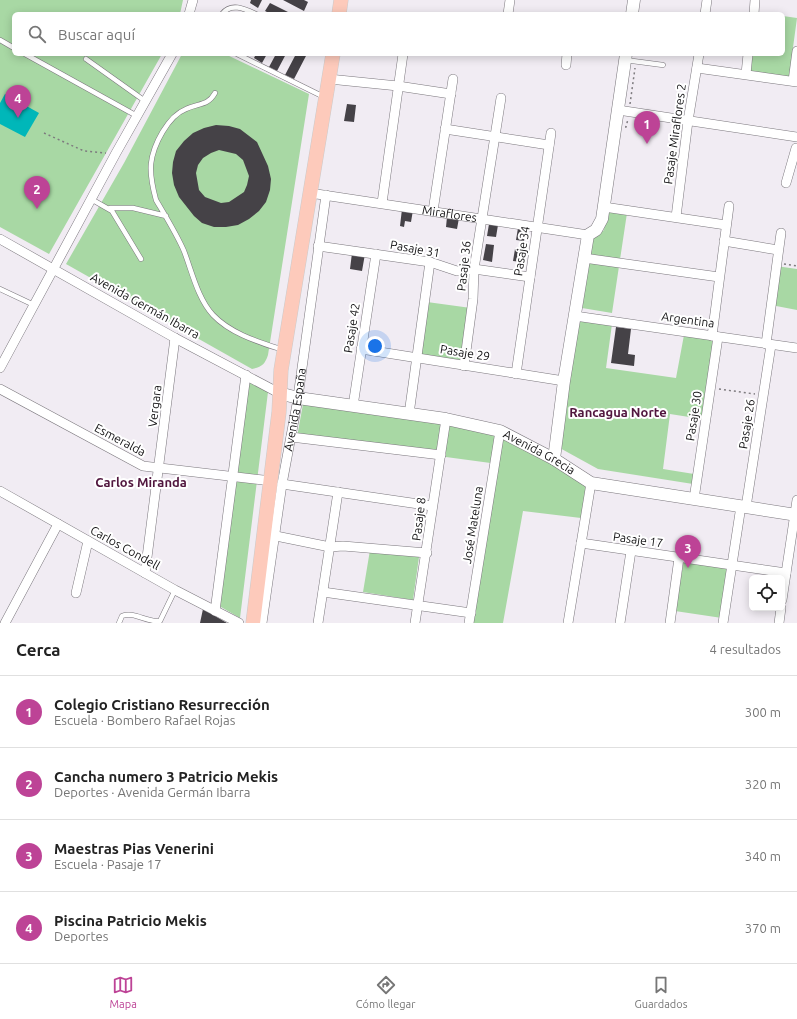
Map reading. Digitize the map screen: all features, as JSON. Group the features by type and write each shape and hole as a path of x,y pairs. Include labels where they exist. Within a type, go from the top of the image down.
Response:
{"main road":[{"path":"339,12 341,0"},
{"name":"Avenida España","path":"252,623 278,412 278,393 333,56"},
{"name":"Avenida España","path":"243,623 273,409 278,393"}],"street":[{"path":"190,12 193,0"},
{"path":"508,12 510,0"},
{"path":"632,12 634,0"},
{"path":"705,12 707,0"},
{"path":"754,12 756,0"},
{"path":"697,68 795,81 797,51"},
{"path":"0,368 116,153 171,56"},
{"path":"382,203 403,56"},
{"path":"566,65 567,56"},
{"path":"554,459 564,381 588,235 599,227 604,207 624,56"},
{"name":"Pasaje Miraflores 2","path":"676,217 688,121 699,56"},
{"path":"746,74 748,56"},
{"path":"329,79 398,86 450,94"},
{"path":"433,211 453,79"},
{"name":"Pasaje 36","path":"464,366 473,299 474,269 501,98"},
{"path":"618,110 793,137 797,148 786,183"},
{"path":"446,129 549,145"},
{"name":"Pasaje 34","path":"516,374 551,133"},
{"name":"Miraflores","path":"310,192 588,235"},
{"name":"Avenida España","path":"262,623 276,536 282,484 298,398 326,195"},
{"name":"Pasaje 30","path":"694,499 710,388 720,277 729,206"},
{"path":"604,207 726,225"},
{"name":"Pasaje 26","path":"723,623 731,565 744,506 764,395 778,250 781,233"},
{"name":"Avenida Germán Ibarra","path":"0,239 175,338 278,393"},
{"path":"724,241 778,250"},
{"name":"Pasaje 31","path":"318,246 430,262 458,271 474,269 530,277"},
{"name":"Pasaje 42","path":"352,406 376,254"},
{"path":"584,258 720,277"},
{"path":"409,414 430,262"},
{"name":"Argentina","path":"575,316 797,348"},
{"name":"Vergara","path":"145,573 175,338"},
{"name":"Pasaje 29","path":"362,349 564,381"},
{"path":"215,611 246,375"},
{"name":"Esmeralda","path":"0,389 137,464 159,470 263,480"},
{"name":"Avenida Grecia","path":"278,393 298,398 446,419 500,431 554,459 591,483 796,514"},
{"name":"Pasaje 8","path":"415,623 427,553 432,506 446,419"},
{"name":"José Mateluna","path":"469,623 500,431"},
{"path":"291,438 441,455"},
{"path":"568,623 591,483"},
{"path":"282,484 432,506"},
{"name":"Carlos Condell","path":"0,491 175,590 239,623"},
{"path":"318,623 338,492"},
{"path":"785,580 797,500"},
{"path":"5,623 58,524"},
{"path":"276,536 330,547 343,546 427,553"},
{"path":"76,593 88,541"},
{"name":"Pasaje 17","path":"581,544 786,573"},
{"path":"620,623 630,551"},
{"path":"670,623 680,558"},
{"path":"323,592 418,604 471,613"},
{"path":"779,623 781,611"}],"lane":[{"path":"224,12 229,8 237,6 251,12"},
{"path":"0,40 12,47"},
{"path":"29,56 137,116"},
{"path":"241,56 326,97"},
{"path":"624,56 664,65"},
{"path":"86,59 146,101"},
{"path":"215,93 207,103 186,108 176,115 164,130 152,155 151,166 154,191 183,250 204,300 212,314 230,329 244,336 284,351"},
{"path":"91,199 110,208 133,208 166,216"},
{"path":"110,208 141,259"},
{"path":"0,289 34,305"},
{"path":"119,623 122,616 126,614 150,623 160,621 175,590"}],"path":[{"path":"44,133 84,151 94,153 116,153"},
{"path":"777,263 797,266"},
{"path":"710,388 764,395"}],"green space":[{"path":"0,0 183,0 180,12 12,12 12,56 161,56 49,254 0,227"},
{"path":"785,16 797,18 789,77 750,71 753,56 785,56"},
{"path":"181,56 229,56 309,94 268,355 263,365 252,369 66,264 124,163"},
{"path":"606,210 627,213 612,313 582,308 593,239 604,230"},
{"path":"776,266 797,269 797,310 771,305"},
{"path":"427,302 471,308 464,363 419,356"},
{"path":"577,319 612,324 606,368 676,378 684,335 715,339 702,419 670,414 663,469 694,474 693,484 598,469 558,447"},
{"path":"244,377 268,392 240,618 214,603"},
{"path":"303,404 451,423 498,433 588,484 581,518 523,511 503,623 473,623 498,464 297,437"},
{"path":"370,550 419,557 413,600 363,592"},
{"path":"684,560 730,567 722,618 675,611"}],"water":[{"path":"5,94 39,113 25,137 0,124 0,103"}],"building":[{"path":"251,0 262,0 258,8 250,3"},
{"path":"283,0 304,0 308,2 304,11"},
{"path":"270,3 288,12 267,12 265,11"},
{"path":"255,56 266,56 262,63 254,58"},
{"path":"275,56 285,56 277,71 269,67"},
{"path":"295,56 306,56 294,79 285,75"},
{"path":"347,104 356,105 354,122 344,121"},
{"path":"216,125 240,129 257,142 268,166 271,179 270,190 266,202 259,211 238,225 214,227 202,223 194,216 179,197 174,185 172,173 176,151 193,133","holes":["219,150 236,154 243,160 249,176 244,192 229,202 221,203 205,197 199,190 196,173 198,165 203,158"]},
{"path":"402,209 413,210 411,222 405,221 404,227 400,226"},
{"path":"447,217 459,218 457,229 446,227"},
{"path":"489,224 498,225 496,237 487,236"},
{"path":"518,228 526,229 524,241 516,240"},
{"path":"486,244 494,245 492,262 483,260"},
{"path":"515,249 524,250 522,262 513,261"},
{"path":"352,253 365,254 362,271 350,269"},
{"path":"616,327 631,329 628,354 635,355 634,366 611,363"},
{"path":"203,609 227,623 200,623"}],"place":[{"name":"Piscina Patricio Mekis","path":"18,118"},
{"name":"Colegio Cristiano Resurrección","path":"647,144"},
{"name":"Cancha numero 3 Patricio Mekis","path":"37,209"},
{"name":"Maestras Pias Venerini","path":"688,568"}],"district":[{"name":"Rancagua Norte","path":"618,412"},
{"name":"Carlos Miranda","path":"141,482"}]}
